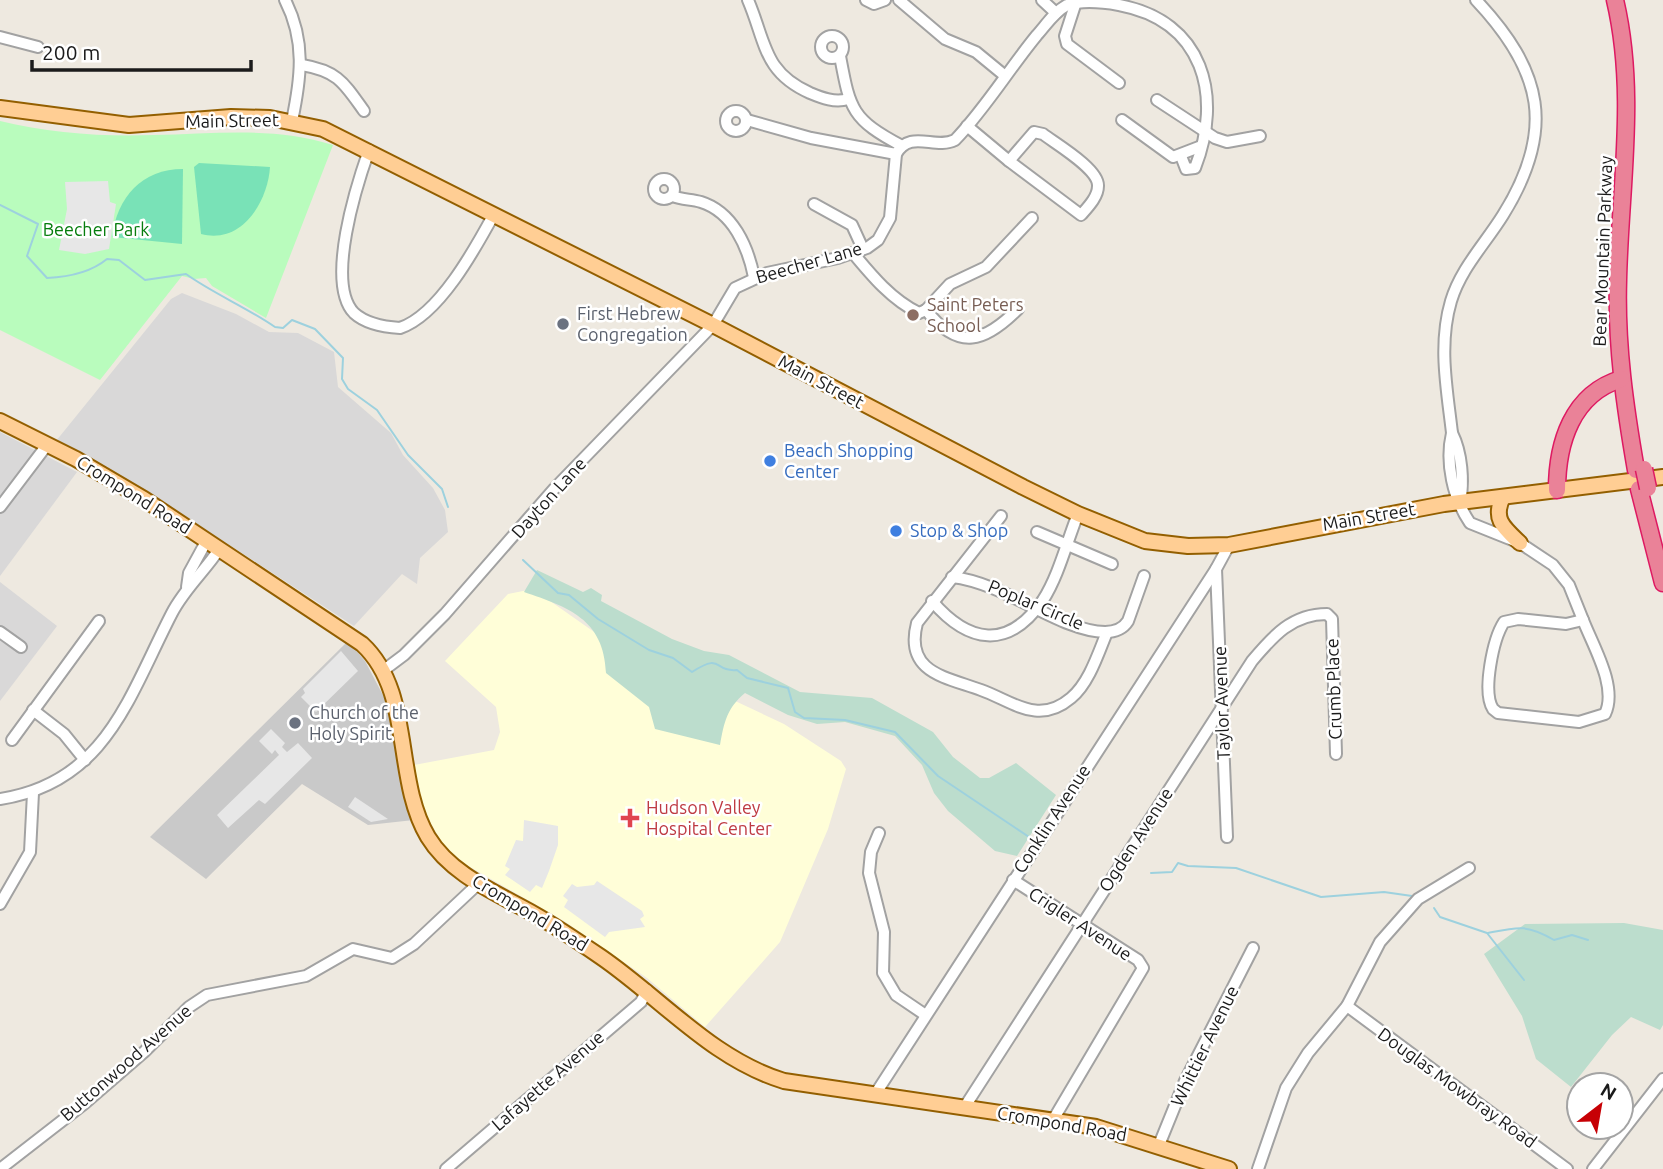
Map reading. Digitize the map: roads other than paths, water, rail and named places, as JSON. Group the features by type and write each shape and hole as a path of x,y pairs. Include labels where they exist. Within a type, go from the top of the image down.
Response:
{"highway":[{"name":"Bear Mountain Parkway","path":"1615,0 1622,41 1626,93 1618,280 1621,379 1663,583"},
{"name":"Bear Mountain Parkway","path":"1625,0 1632,37 1636,112 1627,325 1640,470"},
{"path":"1556,490 1562,440 1576,412 1597,389 1621,379"},
{"name":"Bear Mountain Parkway","path":"1644,488 1662,544"}],"main road":[{"name":"Main Street","path":"0,108 129,125 231,117 292,121 323,129 713,325 1078,514 1145,541 1188,546 1228,545 1346,521 1460,503 1663,477"},
{"name":"Crompond Road","path":"0,421 105,475 352,636 370,651 384,670 422,824 445,858 479,883 580,943 647,990 707,1042 751,1070 799,1085 876,1093 1096,1127 1159,1145 1187,1162 1230,1169"},
{"path":"1503,497 1497,510 1498,520 1520,543"}],"street":[{"path":"285,0 298,29 302,65 292,121"},
{"path":"748,0 767,55 781,76 819,97 848,99"},
{"path":"866,0 874,5 885,0"},
{"path":"899,0 945,39 975,52 1004,75"},
{"path":"1042,0 1056,13"},
{"path":"1476,0 1522,59 1531,82 1537,131 1515,193 1468,264 1451,301 1443,348 1452,433 1449,445 1453,491 1466,516 1476,528 1520,543 1562,574 1583,620 1609,691 1610,704 1605,714 1579,722 1498,713 1493,709 1488,693 1494,647 1504,622 1518,619 1566,624 1583,620"},
{"path":"1083,1 1065,36 1067,44 1119,83"},
{"path":"747,120 811,138 899,150 918,140 948,144 967,126 1004,75 1056,13 1083,1 1144,5 1174,27 1196,62 1209,100 1206,131 1199,146 1200,155 1191,171 1183,167 1181,156"},
{"path":"0,37 38,47"},
{"path":"840,56 851,108 899,150"},
{"path":"302,65 320,68 336,76 364,111"},
{"path":"1157,100 1227,142 1260,136"},
{"path":"1122,120 1166,154 1181,156 1199,146"},
{"path":"967,126 1009,161 1081,215 1098,191 1099,182 1092,170 1042,134 1034,132 1009,161"},
{"path":"369,150 346,233 343,281 348,304 363,319 400,328 419,318 466,262 494,214"},
{"name":"Beecher Lane","path":"713,325 735,288 754,277 858,251 878,240 890,218 899,150"},
{"path":"673,196 701,202 725,215 742,241 754,277"},
{"path":"814,204 852,225 858,251 871,276 897,300 919,313 926,310 950,284 986,267 1032,218"},
{"path":"926,310 951,334 975,339 993,332 1018,309"},
{"name":"Dayton Lane","path":"384,670 404,655 445,614 554,489 713,325"},
{"path":"0,508 47,444"},
{"path":"932,601 962,630 986,636 1007,631 1037,607 1048,589 1078,514"},
{"name":"Poplar Circle","path":"952,577 978,581 1072,623 1107,632 1086,678 1070,699 1053,707 1023,710 983,690 944,679 926,666 919,657 914,637 918,623 932,601 1001,516"},
{"path":"1037,532 1112,564"},
{"path":"0,799 33,793 64,778 85,760 115,723 187,587 189,573 213,544"},
{"name":"Conklin Avenue","path":"876,1093 924,1014 1216,569 1228,545"},
{"name":"Taylor Avenue","path":"1216,569 1227,837"},
{"path":"1107,632 1124,627 1128,621 1144,576"},
{"name":"Ogden Avenue","path":"964,1108 1252,661 1282,629 1294,621 1318,614 1330,616 1332,624"},
{"path":"12,740 99,621"},
{"name":"Crumb Place","path":"1332,624 1336,754"},
{"path":"0,632 21,647"},
{"path":"33,710 64,734 85,760"},
{"path":"0,904 30,852 33,793"},
{"path":"878,833 871,852 869,873 884,932 883,973 896,995 924,1014"},
{"path":"1258,1169 1286,1088 1297,1068 1347,1006 1380,942 1396,920 1418,899 1469,868"},
{"name":"Crigler Avenue","path":"1013,880 1138,960 1142,972 1073,1081 1053,1120"},
{"name":"Buttonwood Avenue","path":"1,1169 144,1052 189,1006 207,995 306,976 354,949 392,958 414,944 479,883"},
{"name":"Whittier Avenue","path":"1159,1145 1185,1081 1253,948"},
{"name":"Lafayette Avenue","path":"446,1169 641,1002 647,990"},
{"name":"Douglas Mowbray Road","path":"1347,1006 1567,1169"},
{"path":"1592,1169 1663,1079"}],"waterway":[{"path":"0,205 38,224 27,256 47,278 79,273 94,268 107,259 119,260 145,280 186,274 275,327 283,328 292,320 315,329 343,358 342,379 348,389 377,410 408,455 442,489 448,507"},
{"path":"523,560 558,593 569,595 598,619 649,650 673,658 692,672 714,663 729,670 737,670 747,678 788,688 795,712 804,718 845,720 895,732 938,776 1029,837"},
{"path":"1151,873 1172,872 1178,863 1188,866 1236,868 1321,897 1384,892 1412,896"},
{"path":"1434,908 1440,917 1487,933 1524,980"},
{"path":"1488,933 1522,928 1537,931 1554,940 1572,935 1588,940"}],"place":[{"name":"Saint Peters School","path":"913,315"},
{"name":"First Hebrew Congregation","path":"563,324"},
{"name":"Beach Shopping Center","path":"770,461"},
{"name":"Stop & Shop","path":"896,531"},
{"name":"Church of the Holy Spirit","path":"295,723"},
{"name":"Hudson Valley Hospital Center","path":"630,818"}],"park label":[{"name":"Beecher Park","path":"96,230"}]}
